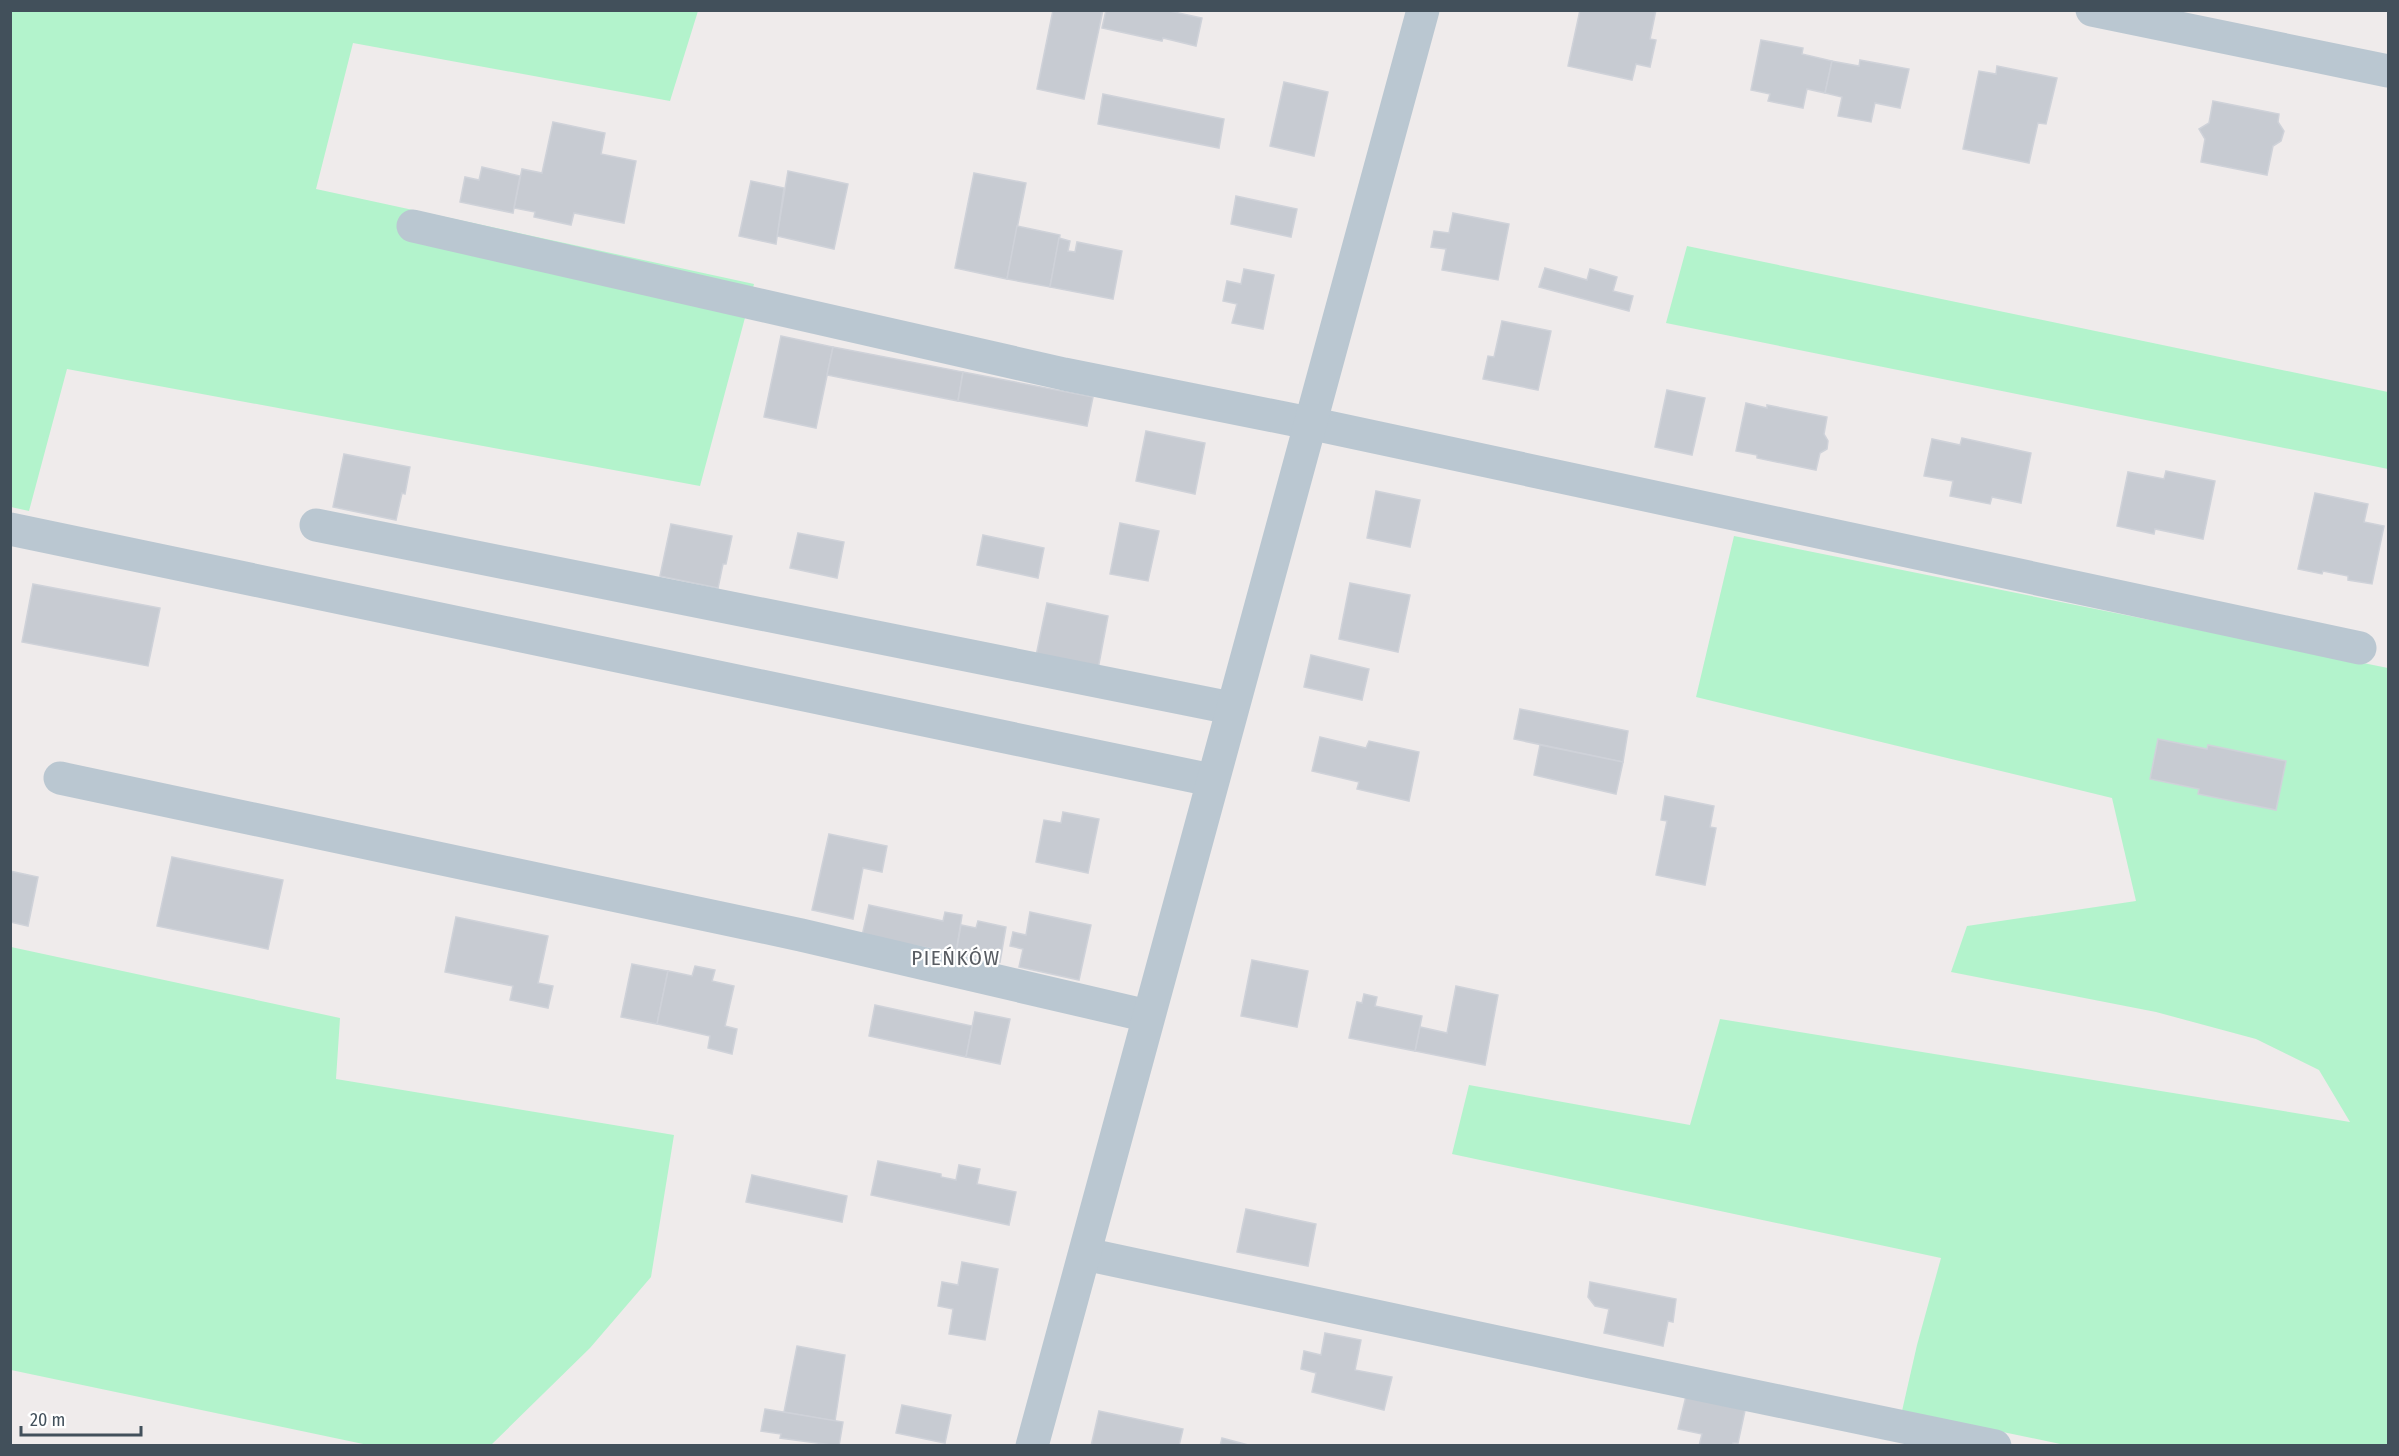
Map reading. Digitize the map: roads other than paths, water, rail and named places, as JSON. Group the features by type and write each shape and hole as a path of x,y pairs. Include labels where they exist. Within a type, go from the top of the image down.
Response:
{"street":[{"path":"1032,1446 1211,780 1423,10"},
{"path":"2092,10 2388,71"},
{"path":"413,226 1064,375 1309,423 2360,648"},
{"path":"316,525 1231,708"},
{"path":"10,529 1211,780"},
{"path":"60,778 790,933 1148,1016"},
{"path":"1085,1254 1995,1446"}],"district":[{"name":"PIEŃKÓW","path":"956,958"}]}
